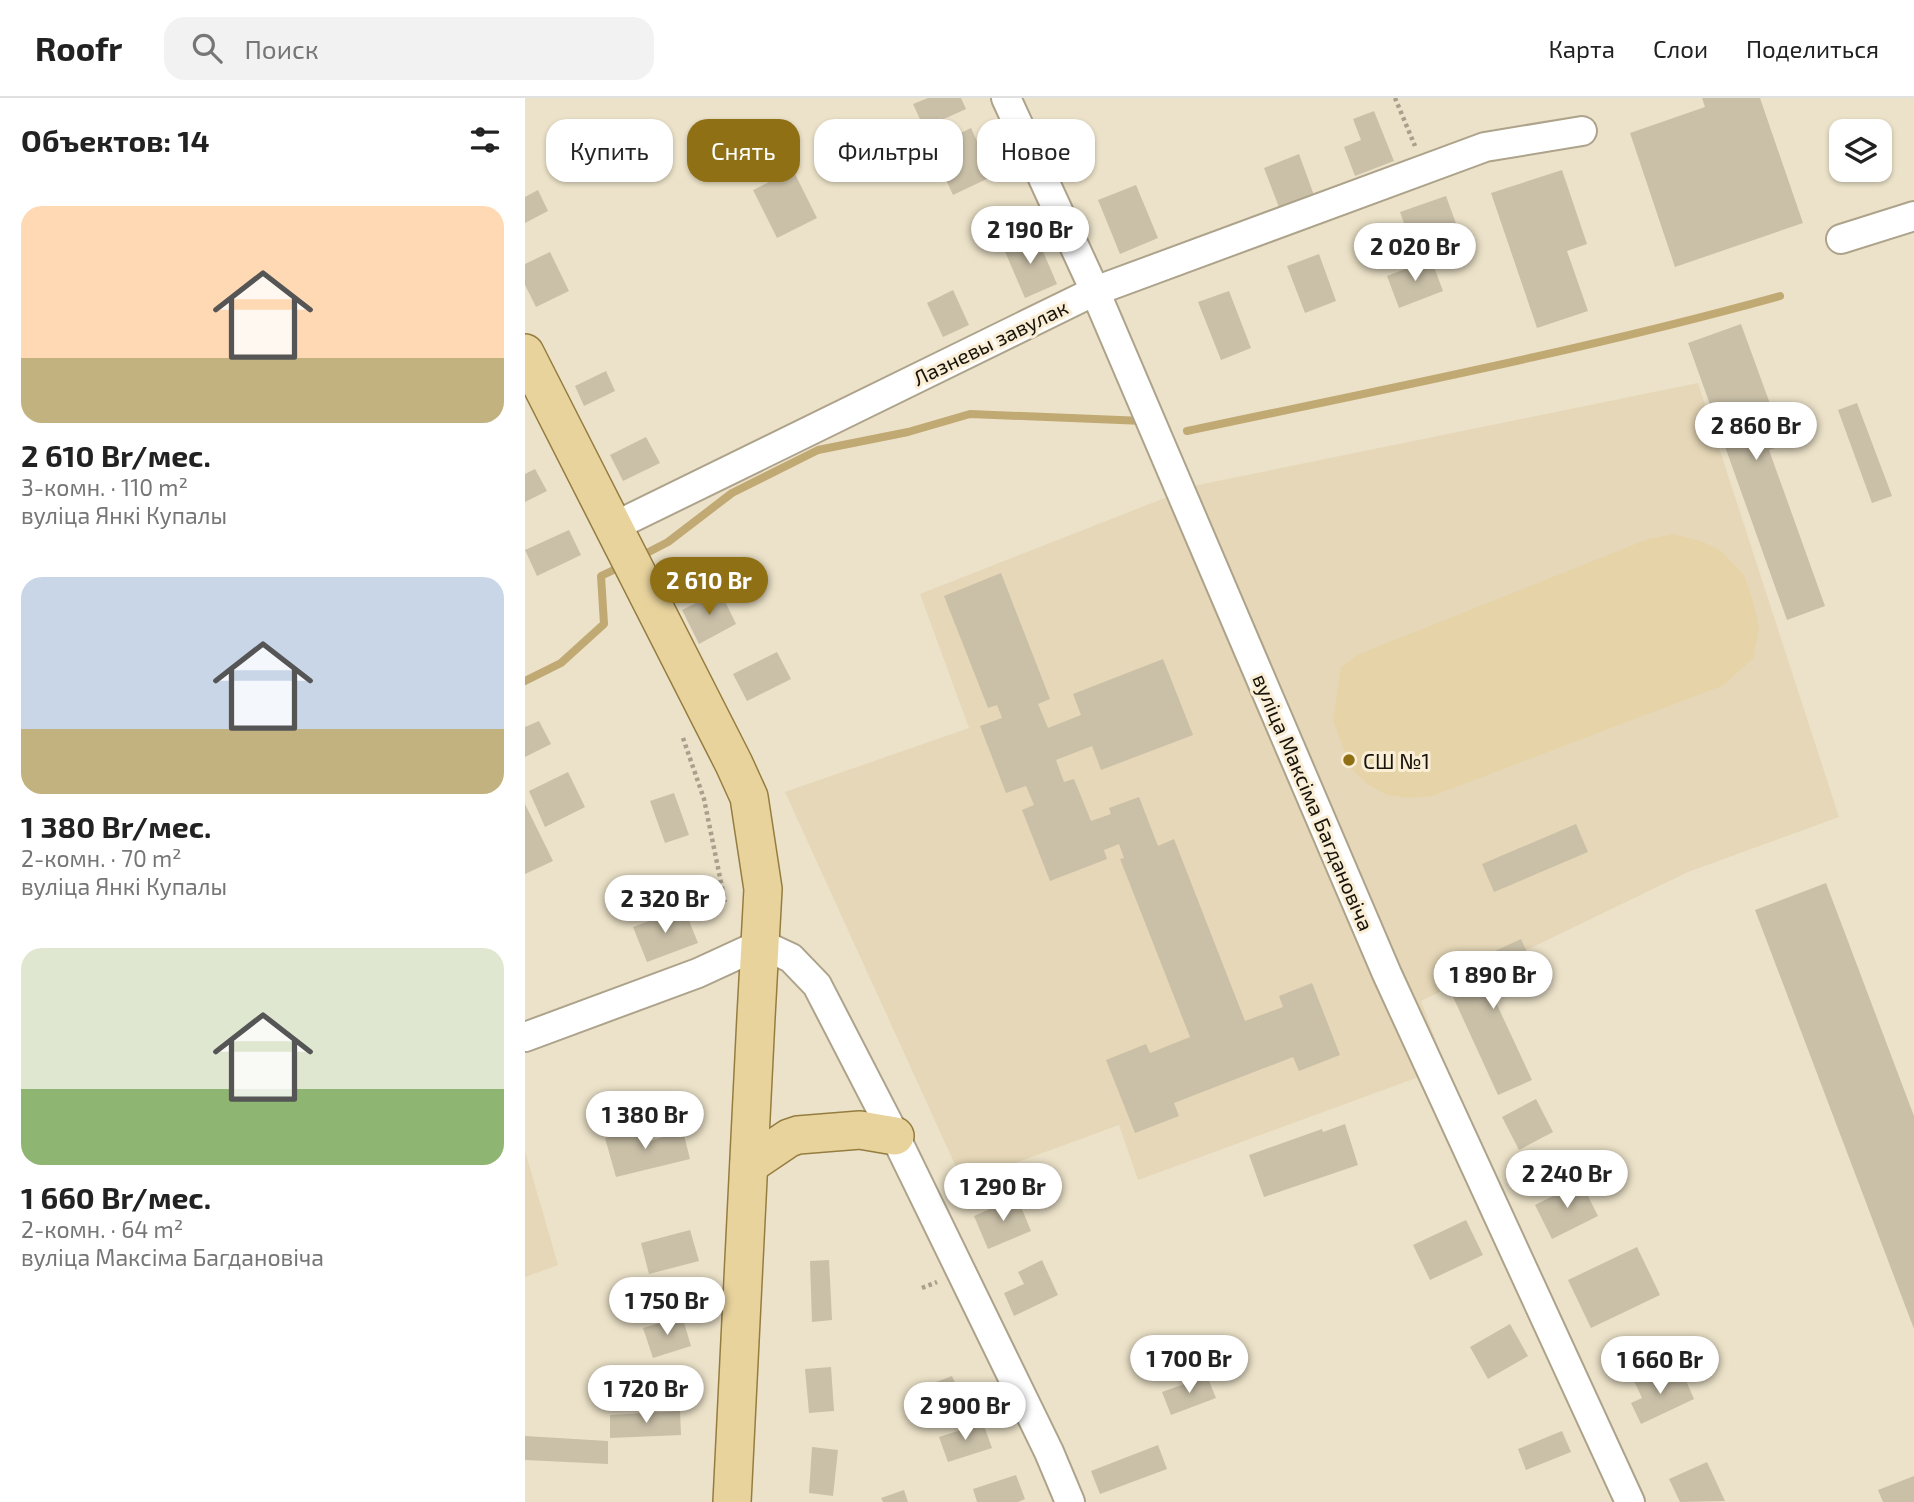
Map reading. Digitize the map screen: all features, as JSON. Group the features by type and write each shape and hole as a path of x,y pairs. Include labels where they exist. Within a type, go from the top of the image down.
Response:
{"main road":[{"path":"525,353 749,797 763,889 732,1502"},
{"path":"749,1166 789,1138 798,1135 860,1130 895,1136"}],"street":[{"name":"вуліца Максіма Багдановіча","path":"1006,98 1095,291 1387,974 1630,1502"},
{"name":"Лазневы завулак","path":"613,527 1095,291 1485,148 1582,131"},
{"path":"1841,239 1914,216"},
{"path":"525,1037 698,973 761,944 791,958 817,985 895,1136 1049,1452 1070,1502"}],"path":[{"path":"1395,98 1425,170"},
{"path":"680,730 704,799 725,902"}],"shaded area":[{"name":"СШ №1","path":"1698,383 1839,817 1688,872 1421,1001 1446,1067 1138,1180 1119,1125 963,1182 785,792 969,728 920,594 1198,485"},
{"path":"1673,534 1701,541 1721,551 1744,575 1759,629 1753,658 1724,685 1432,796 1408,798 1387,795 1369,785 1351,769 1333,720 1341,667 1357,655 1648,539"},
{"path":"525,1151 558,1265 525,1277"}],"building":[{"path":"928,98 961,98 966,109 944,119 920,119 913,104"},
{"path":"1702,98 1760,98 1803,223 1675,267 1630,133 1705,107"},
{"path":"1374,111 1394,161 1355,176 1344,147 1361,140 1353,119"},
{"path":"971,128 977,141 977,182 980,182 953,195 947,182 963,182 963,132"},
{"path":"1299,154 1315,198 1280,210 1264,168"},
{"path":"1562,170 1587,244 1567,251 1588,311 1537,328 1491,193"},
{"path":"769,182 799,182 817,218 777,238 753,190"},
{"path":"1136,185 1158,238 1120,254 1098,200"},
{"path":"538,190 548,211 525,223 525,197"},
{"path":"1446,196 1459,232 1413,248 1400,212"},
{"path":"1035,233 1057,284 1025,298 1003,247"},
{"path":"550,252 569,291 536,307 525,285 525,264"},
{"path":"1319,254 1336,301 1305,313 1287,266"},
{"path":"1431,259 1443,291 1399,308 1387,276"},
{"path":"953,290 969,325 943,337 927,303"},
{"path":"1229,291 1251,348 1221,360 1198,302"},
{"path":"1741,324 1785,445 1769,450 1825,606 1787,620 1688,343"},
{"path":"606,371 615,391 584,406 575,386"},
{"path":"1857,403 1892,496 1872,503 1838,410"},
{"path":"646,437 660,463 623,481 610,455"},
{"path":"535,469 547,491 525,502 525,474"},
{"path":"569,530 581,555 537,576 525,550"},
{"path":"1001,573 1050,699 1038,704 1048,728 1081,715 1073,694 1163,659 1193,735 1101,770 1092,746 1056,760 1064,782 1074,779 1091,821 1111,814 1109,808 1139,797 1158,846 1174,839 1245,1021 1283,1007 1279,996 1312,983 1340,1055 1299,1071 1293,1057 1174,1103 1179,1116 1135,1133 1106,1060 1146,1044 1150,1053 1190,1037 1120,859 1124,858 1119,844 1104,850 1107,859 1050,881 1022,810 1034,805 1026,786 1006,793 980,726 1002,718 997,705 988,708 944,596"},
{"path":"720,591 736,624 699,644 682,610"},
{"path":"777,652 791,679 747,701 733,674"},
{"path":"539,721 551,744 525,757 525,727"},
{"path":"568,772 585,807 545,827 529,791"},
{"path":"674,793 689,835 665,843 650,801"},
{"path":"525,804 553,861 525,874"},
{"path":"1576,824 1588,852 1494,892 1482,864"},
{"path":"1826,883 1914,1116 1914,1329 1755,910"},
{"path":"684,908 698,943 647,962 633,927"},
{"path":"1521,939 1537,974 1492,994 1532,1080 1498,1095 1443,975"},
{"path":"1536,1099 1553,1132 1519,1150 1502,1117"},
{"path":"1345,1124 1358,1165 1264,1197 1249,1155 1322,1129 1323,1132"},
{"path":"647,1128 650,1141 683,1131 690,1159 616,1177 605,1138"},
{"path":"1581,1182 1598,1216 1552,1239 1535,1205"},
{"path":"1017,1197 1031,1231 988,1249 974,1216"},
{"path":"1466,1220 1483,1255 1430,1280 1413,1245"},
{"path":"690,1230 699,1261 649,1274 641,1243"},
{"path":"1637,1247 1660,1295 1591,1328 1568,1280"},
{"path":"829,1260 832,1320 812,1322 810,1261"},
{"path":"1042,1260 1058,1295 1014,1316 1004,1293 1024,1284 1018,1272"},
{"path":"682,1316 691,1346 653,1358 643,1328"},
{"path":"1510,1324 1528,1356 1488,1379 1470,1347"},
{"path":"831,1367 834,1411 809,1413 805,1369"},
{"path":"1657,1371 1664,1385 1684,1376 1694,1399 1641,1424 1631,1403 1642,1398 1634,1381"},
{"path":"952,1376 965,1406 940,1415 928,1385"},
{"path":"1207,1376 1216,1398 1171,1415 1162,1392"},
{"path":"680,1411 681,1435 610,1438 610,1415"},
{"path":"983,1423 992,1448 948,1462 939,1437"},
{"path":"1562,1431 1571,1452 1526,1470 1518,1449"},
{"path":"525,1436 608,1441 608,1464 525,1460"},
{"path":"1158,1445 1167,1469 1100,1494 1091,1471"},
{"path":"812,1447 838,1450 833,1496 809,1493"},
{"path":"1707,1462 1725,1501 1680,1502 1669,1479"},
{"path":"1016,1475 1025,1499 1018,1502 977,1502 973,1489"},
{"path":"1914,1476 1914,1502 1883,1502 1878,1490"},
{"path":"904,1490 908,1502 883,1502 881,1498"}],"waterway":[{"path":"1187,431 1559,351 1780,296"},
{"path":"639,557 668,542 732,493 818,450 908,432 970,414 1144,421"},
{"path":"525,681 561,663 604,624 601,576 624,565"}],"place":[{"name":"СШ №1","path":"1349,760"}]}
